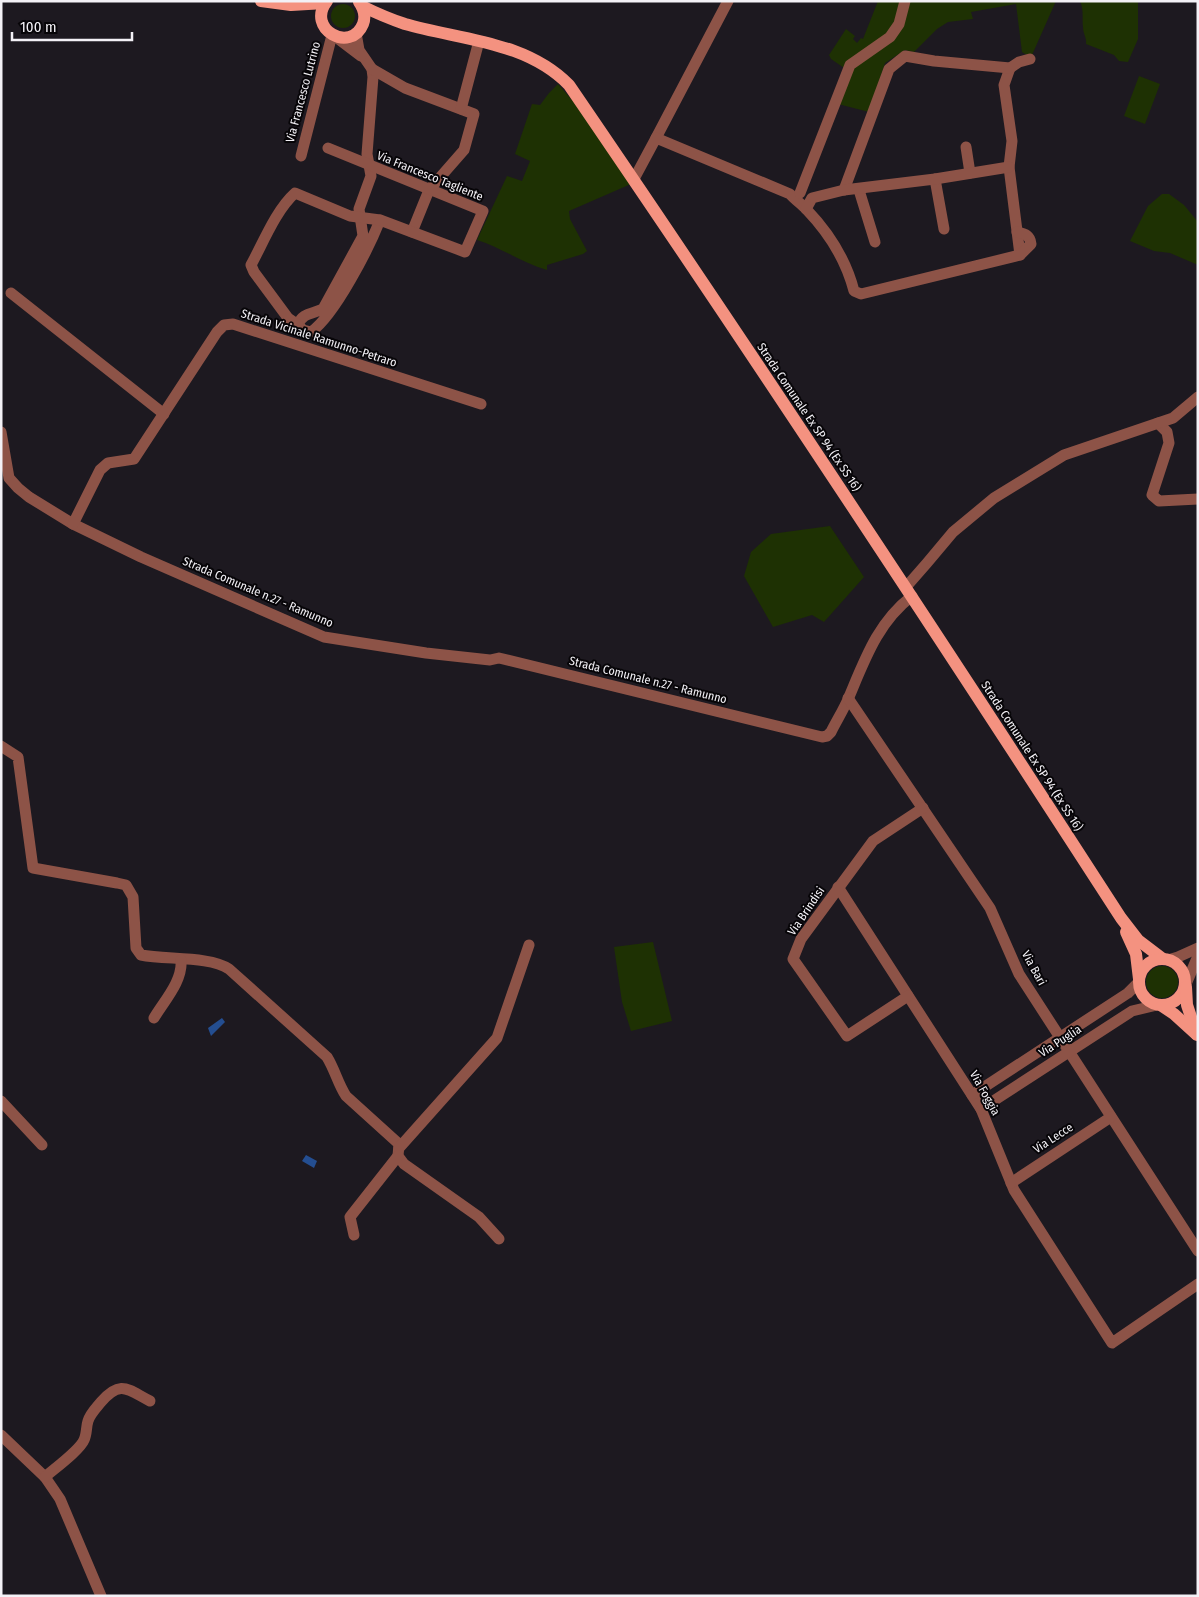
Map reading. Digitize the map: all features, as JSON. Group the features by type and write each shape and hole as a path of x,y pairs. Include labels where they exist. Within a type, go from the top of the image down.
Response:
{"main road":[{"path":"261,1 291,4 326,2 321,14 322,20 324,26 334,36"},
{"path":"291,4 310,12 322,20"},
{"path":"359,30 364,20 360,4"},
{"name":"Strada Comunale Ex SP 94 (Ex SS 16)","path":"360,4 383,16 404,23 499,45 531,58 557,72 569,85 634,179 909,591 1121,918 1138,940 1166,959"},
{"name":"Strada Comunale Ex SP 94 (Ex SS 16)","path":"334,36 350,37 359,30 382,23 404,23"},
{"name":"Strada Comunale Ex SP 94 (Ex SS 16)","path":"1121,918 1136,954 1139,980"},
{"path":"1166,959 1175,963 1181,969 1185,976 1187,1005 1197,1036 1174,1014 1144,997 1140,990 1139,980 1145,966 1150,962 1166,959"},
{"path":"1159,1005 1175,1002 1184,992 1186,985"}],"street":[{"path":"634,179 728,1"},
{"path":"906,1 899,24 890,37 850,65 795,193 796,202 806,209 836,246 849,273 854,291 862,294 1020,254 1009,167 1012,141 1004,85 1010,68 1019,62 1030,59"},
{"path":"298,325 306,314 322,309 329,300 363,236 359,209 371,176 367,154 370,65 360,50 359,30"},
{"path":"334,36 370,65 405,88 474,114 464,150 429,190 412,232 380,220 350,216 295,193 272,225 251,265 254,272 288,318 303,330 311,332 317,328 335,304 373,240 380,220"},
{"name":"Via Francesco Lutrino","path":"301,156 334,36"},
{"path":"461,109 479,41"},
{"path":"844,190 889,69 906,56 934,61 1010,68"},
{"path":"656,138 812,198 844,190 859,190 1009,167"},
{"path":"966,147 970,173"},
{"name":"Via Francesco Tagliente","path":"328,148 483,211 465,252 412,232"},
{"path":"935,179 944,229"},
{"path":"859,190 876,242"},
{"path":"806,209 812,198"},
{"path":"10,293 164,414"},
{"name":"Strada Vicinale Ramunno-Petraro","path":"73,524 100,470 108,463 134,459 224,325 233,324 481,404"},
{"path":"848,698 858,673 879,632 899,606 927,563 953,532 994,498 1064,455 1173,418 1198,397"},
{"path":"1158,423 1167,432 1169,443 1152,495 1159,501 1198,499"},
{"name":"Strada Comunale n.27 - Ramunno","path":"1,432 9,478 29,497 73,524 141,557 324,637 472,658 490,660 499,658 822,737 827,736 831,732 848,698"},
{"name":"Via Bari","path":"848,698 990,908 1019,974 1198,1251"},
{"path":"1,746 18,757 33,868 118,882 126,886 133,897 136,948 141,955 215,962 229,969 327,1057 346,1096 399,1144 398,1152 404,1164 479,1217 499,1239"},
{"name":"Via Brindisi","path":"908,996 847,1036 793,959 801,939 873,841 923,808"},
{"name":"Via Foggia","path":"838,887 981,1109 1014,1190 1112,1343 1198,1284"},
{"path":"354,1235 350,1217 398,1152 497,1038 529,945"},
{"path":"1166,959 1178,957 1198,948"},
{"path":"1186,985 1198,956"},
{"path":"154,1018 178,978 182,968 181,960"},
{"name":"Via Puglia","path":"972,1095 1128,993 1139,980"},
{"name":"Via Puglia","path":"981,1109 1132,1011 1159,1005"},
{"path":"1,1101 42,1145"},
{"name":"Via Lecce","path":"1011,1183 1111,1117"},
{"path":"45,1478 80,1447 84,1440 88,1420 92,1412 109,1392 118,1388 125,1388 150,1402"},
{"path":"1,1435 45,1478 60,1499 101,1596"}],"green space":[{"path":"878,1 1056,1 1032,55 1022,52 1016,4 971,12 973,19 948,22 937,29 914,52 905,50 885,63 869,112 838,104 850,72 831,59 829,55 846,29 855,36 853,39 857,43 861,38 863,39"},
{"path":"1080,1 1138,1 1138,39 1128,62 1119,61 1114,55 1086,44"},
{"path":"343,4 352,7 355,16 352,25 343,28 334,25 331,16 334,7"},
{"path":"1139,76 1160,84 1145,124 1124,116"},
{"path":"558,84 584,114 631,184 569,211 570,219 587,251 583,254 547,265 547,270 477,240 507,176 522,181 530,161 515,154 532,104 540,105"},
{"path":"1162,194 1169,194 1184,205 1198,222 1198,265 1170,253 1154,251 1130,241 1148,206"},
{"path":"830,526 864,577 824,622 812,615 773,627 744,576 751,552 771,534"},
{"path":"653,942 672,1021 631,1031 622,1002 614,947"},
{"path":"1162,966 1168,967 1173,971 1177,976 1177,988 1173,993 1168,997 1162,998 1156,997 1151,993 1147,988 1146,982 1147,976 1151,971 1156,967"}],"water":[{"path":"222,1018 225,1022 211,1036 208,1028"},
{"path":"306,1155 317,1161 314,1168 302,1161"}]}
